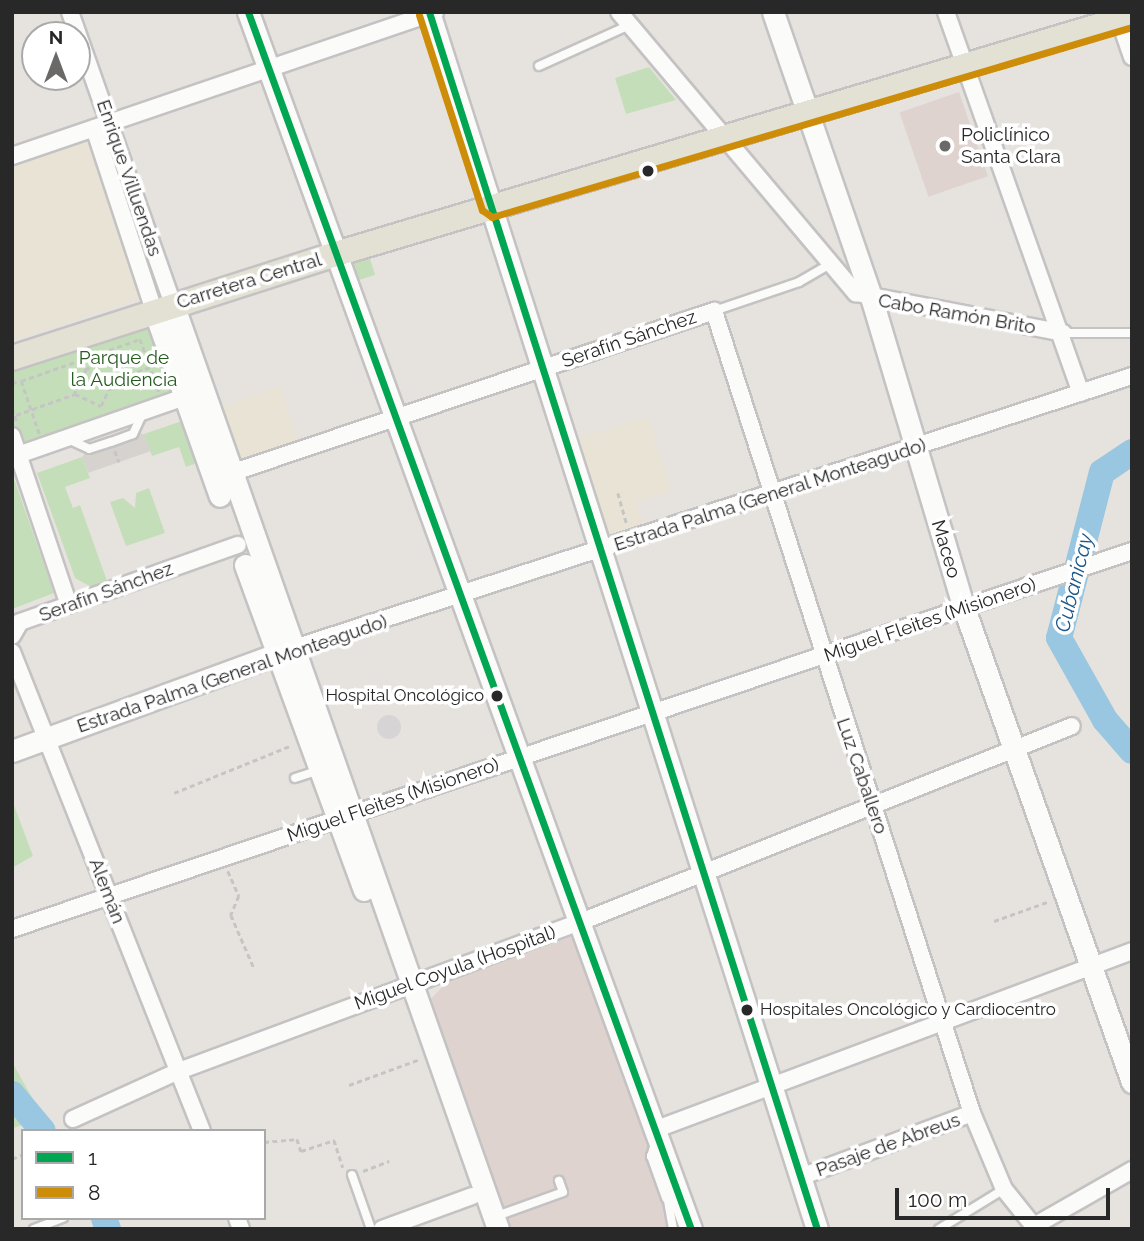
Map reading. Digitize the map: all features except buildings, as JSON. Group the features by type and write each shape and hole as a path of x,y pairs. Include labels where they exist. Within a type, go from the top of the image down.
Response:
{"main road":[{"path":"248,12 583,921 656,1134 670,1191 691,1229"},
{"name":"Maceo","path":"773,12 872,300 964,608 1069,894 1132,1082"},
{"path":"431,13 803,1176 817,1229"},
{"name":"Carretera Central","path":"17,369 163,307 965,66 1122,16"},
{"path":"163,307 176,395 284,652 492,1225"},
{"path":"163,307 228,474 319,770 344,817"},
{"name":"Estrada Palma (General Monteagudo)","path":"12,751 284,652"},
{"path":"406,986 424,1058 472,1196 492,1225"}],"street":[{"name":"Enrique Villuendas","path":"70,12 102,125 163,307"},
{"path":"946,12 1063,333 1081,393"},
{"path":"12,156 431,13"},
{"path":"1122,16 1132,57"},
{"name":"Cabo Ramón Brito","path":"624,19 727,137 828,265 856,293 872,300 1063,333"},
{"name":"Serafín Sánchez","path":"228,474 714,311"},
{"name":"Luz Caballero","path":"714,311 822,658 873,803 940,1020 972,1113 1004,1189 1035,1228"},
{"name":"Estrada Palma (General Monteagudo)","path":"284,652 602,551 1132,376"},
{"path":"18,454 60,435 176,395"},
{"path":"17,435 18,454 69,605"},
{"name":"Serafín Sánchez","path":"13,628 69,605 238,545"},
{"name":"Miguel Fleites (Misionero)","path":"12,929 822,658 1132,551"},
{"name":"Alemán","path":"12,652 201,1129"},
{"name":"Miguel Coyula (Hospital)","path":"74,1119 178,1071 583,921 873,803 1072,726"},
{"path":"656,1134 773,1083 1132,951"},
{"name":"Pasaje de Abreus","path":"803,1176 972,1113"},
{"path":"1035,1228 1132,1170"},
{"path":"382,1229 472,1196"}],"lane":[{"path":"539,66 624,19"},
{"name":"Serafín Sánchez","path":"714,311 799,282 828,265"},
{"name":"Cabo Ramón Brito","path":"1063,333 1132,333"},
{"path":"295,778 319,770"},
{"path":"352,1175 371,1229"},
{"path":"492,1225 563,1192 559,1181"},
{"path":"939,1229 1004,1189"},
{"path":"670,1191 673,1229"},
{"path":"34,1229 58,1220"}],"path":[{"path":"17,369 141,339 160,395"},
{"path":"15,416 75,394 87,368 114,380 166,362"},
{"path":"12,384 17,369"},
{"path":"17,369 40,437"},
{"path":"75,394 101,407 114,380"},
{"path":"146,405 160,395 176,395"},
{"path":"12,408 17,435"},
{"path":"32,440 60,435"},
{"path":"618,493 632,541"},
{"path":"174,793 308,739"},
{"path":"223,858 239,896 230,915 254,968"},
{"path":"994,922 1069,894"},
{"path":"349,1085 424,1058"},
{"path":"266,1142 297,1139 301,1151 334,1140 345,1172 352,1175 389,1161"}],"shaded area":[{"name":"Policlínico Santa Clara","path":"959,92 988,176 928,197 899,113"},
{"path":"87,142 142,297 12,340 12,166"},
{"path":"280,387 300,444 242,464 222,407"},
{"path":"648,417 671,490 636,502 643,525 607,536 576,439"},
{"path":"133,434 144,434 151,451 88,473 82,457 89,449"},
{"path":"389,715 398,718 401,727 398,736 389,739 380,736 377,727 380,718"},
{"path":"576,935 685,1229 507,1229 424,1006 447,982"}],"green space":[{"path":"649,67 676,100 626,114 615,78"},
{"path":"368,253 375,275 353,282 346,260"},
{"name":"Parque de la Audiencia","path":"150,317 177,392 21,444 12,420 12,366"},
{"path":"182,421 197,463 186,467 179,447 152,456 144,434"},
{"path":"82,457 90,478 65,487 73,508 80,505 107,581 91,587 75,578 37,473"},
{"path":"12,473 54,593 12,609"},
{"path":"149,488 165,533 126,546 110,502 123,498 135,508 136,493"},
{"path":"12,800 33,856 12,868"},
{"path":"12,1062 43,1117 14,1128 12,1127"}],"waterway":[{"name":"Cubanicay","path":"1132,452 1102,472 1059,638 1105,720 1132,751"},
{"path":"12,1094 41,1129"},
{"path":"105,1220 108,1229"}],"transit line":[{"name":"1","path":"248,12 691,1229"},
{"name":"1","path":"429,12 817,1229"},
{"name":"8","path":"419,15 482,210 492,217 1132,27"}],"place":[{"name":"Policlínico Santa Clara","path":"945,146"},
{"name":"Hospital Oncológico","path":"497,696"},
{"name":"Hospitales Oncológico y Cardiocentro","path":"747,1010"}]}
